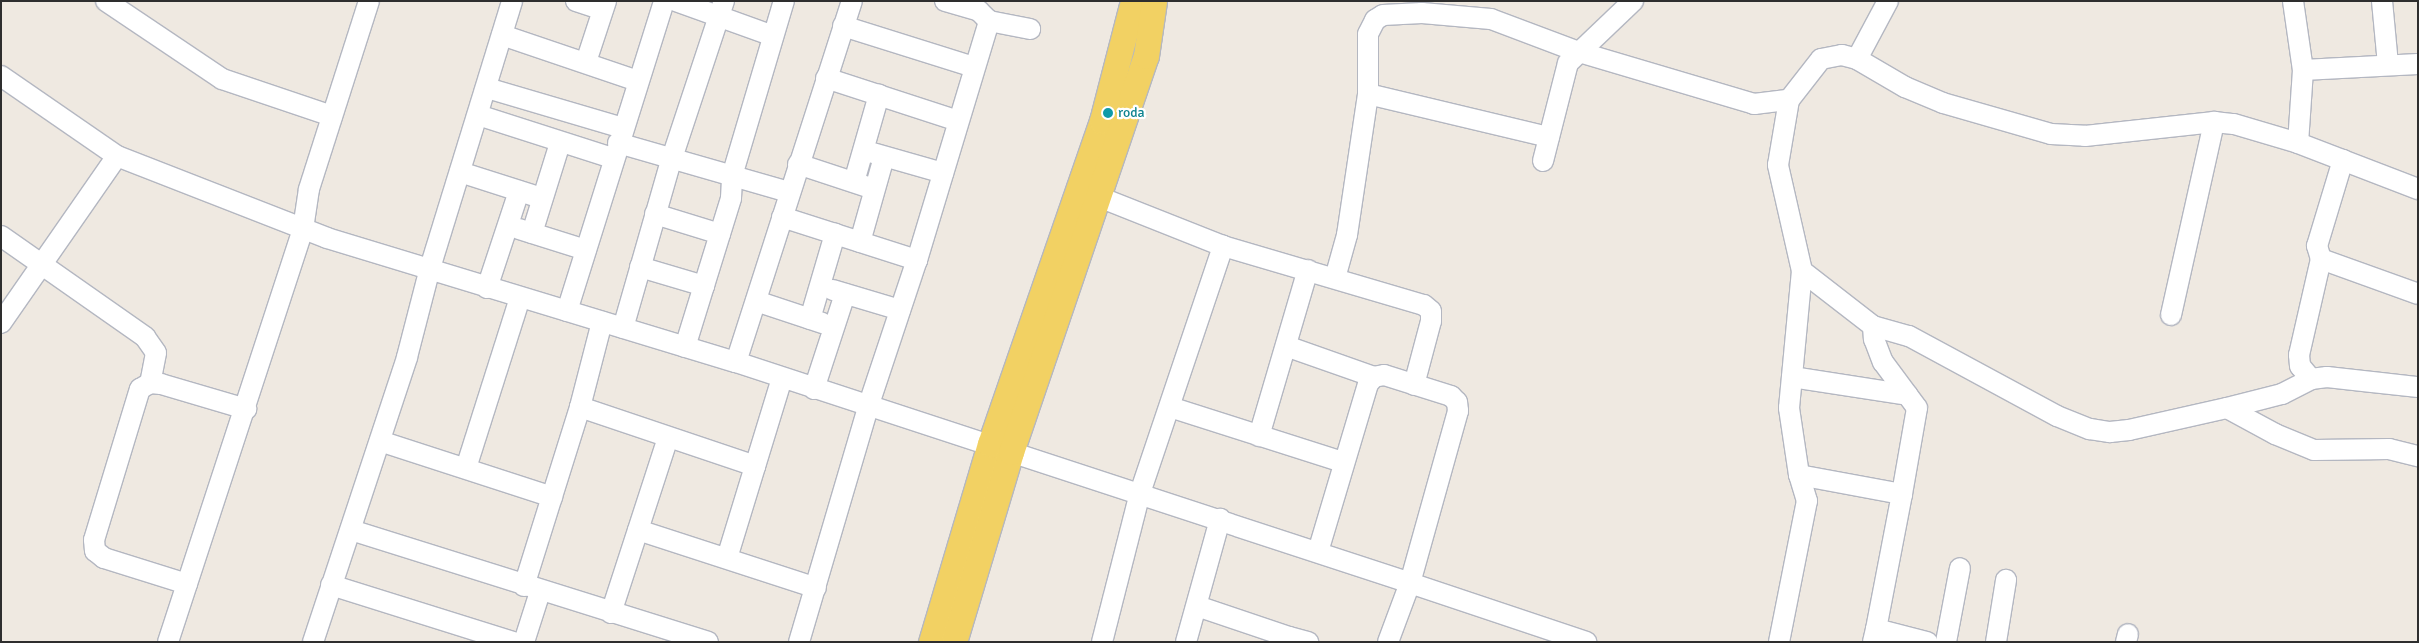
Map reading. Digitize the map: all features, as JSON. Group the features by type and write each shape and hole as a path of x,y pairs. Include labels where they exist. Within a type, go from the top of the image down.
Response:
{"main road":[{"path":"954,642 1000,448 1102,121 1133,1"},
{"path":"931,642 1000,448 1099,197 1146,56 1154,1"}],"street":[{"path":"106,1 222,78 332,116"},
{"path":"168,642 246,409 303,229 309,189 369,1"},
{"path":"313,642 380,441 430,268 487,88 512,1"},
{"path":"567,311 664,1"},
{"path":"676,1 721,9 773,36"},
{"path":"685,347 731,198 732,176 784,1"},
{"path":"736,362 798,164 852,1"},
{"path":"945,1 984,11 1030,29"},
{"path":"1543,162 1568,63 1633,1"},
{"path":"1857,59 1888,1"},
{"path":"2293,1 2304,70 2298,143"},
{"path":"2382,1 2388,66"},
{"path":"578,2 605,6 586,62"},
{"path":"622,328 671,160 721,9"},
{"path":"1335,278 1346,235 1368,94 1368,34 1374,20 1383,15 1491,10 1579,52 1754,104 1789,100"},
{"path":"799,642 868,406 917,260 943,173 974,67 984,11"},
{"path":"843,26 974,67"},
{"path":"502,35 638,81"},
{"path":"1779,642 1807,500 1800,476 1789,408 1802,271 1778,165 1789,100 1821,59 1842,55 1857,59 1905,87 1943,103 2051,134 2085,136 2214,122 2298,143 2418,189"},
{"path":"2304,70 2418,64"},
{"path":"1,76 117,156 303,229 430,268 487,288 736,362 1220,519 1586,642"},
{"path":"826,78 958,121"},
{"path":"487,88 618,143 671,160 790,192"},
{"path":"1368,94 1550,137"},
{"path":"854,182 880,95"},
{"path":"478,115 560,143 618,143"},
{"path":"2171,315 2214,122"},
{"path":"532,233 560,143"},
{"path":"863,151 943,173"},
{"path":"1,323 43,266 117,156"},
{"path":"860,242 884,157"},
{"path":"2311,379 2300,366 2299,355 2321,258 2317,246 2343,160"},
{"path":"798,164 876,189"},
{"path":"460,172 542,198"},
{"path":"487,288 519,190"},
{"path":"1099,197 1223,246 1408,299 1430,311 1431,321 1414,385"},
{"path":"656,214 720,234"},
{"path":"782,217 917,260"},
{"path":"508,225 586,250"},
{"path":"810,319 835,234"},
{"path":"1,236 145,337 156,353 150,383 140,390 94,540 95,551 104,558 187,584"},
{"path":"1102,642 1140,493 1223,246"},
{"path":"2321,258 2418,294"},
{"path":"640,267 704,286"},
{"path":"1259,436 1308,270"},
{"path":"1802,271 1873,326 1909,336 2057,416 2090,429 2110,432 2128,430 2227,408 2282,394 2311,379 2327,377 2418,387"},
{"path":"820,286 900,310"},
{"path":"814,388 844,294"},
{"path":"466,468 520,298"},
{"path":"756,301 833,327"},
{"path":"524,642 532,589 552,497 580,408 602,322"},
{"path":"1873,326 1874,339 1884,362 1917,408 1874,635 1927,642"},
{"path":"1286,346 1374,377 1384,376 1451,396 1457,402 1458,411 1410,583 1388,642"},
{"path":"1318,552 1342,462 1368,384 1374,377"},
{"path":"727,558 782,378"},
{"path":"1792,378 1908,395"},
{"path":"150,383 246,409"},
{"path":"580,408 755,466"},
{"path":"1170,408 1342,462"},
{"path":"2227,408 2275,434 2314,450 2389,449 2418,456"},
{"path":"611,613 668,438"},
{"path":"380,441 552,497"},
{"path":"1800,476 1902,494"},
{"path":"1186,642 1220,519"},
{"path":"351,530 532,589 708,642"},
{"path":"638,530 816,588"},
{"path":"1946,642 1960,568"},
{"path":"1996,642 2006,580"},
{"path":"331,585 513,642"},
{"path":"1197,606 1288,639 1308,642"}],"place":[{"name":"roda","path":"1108,113"}]}
